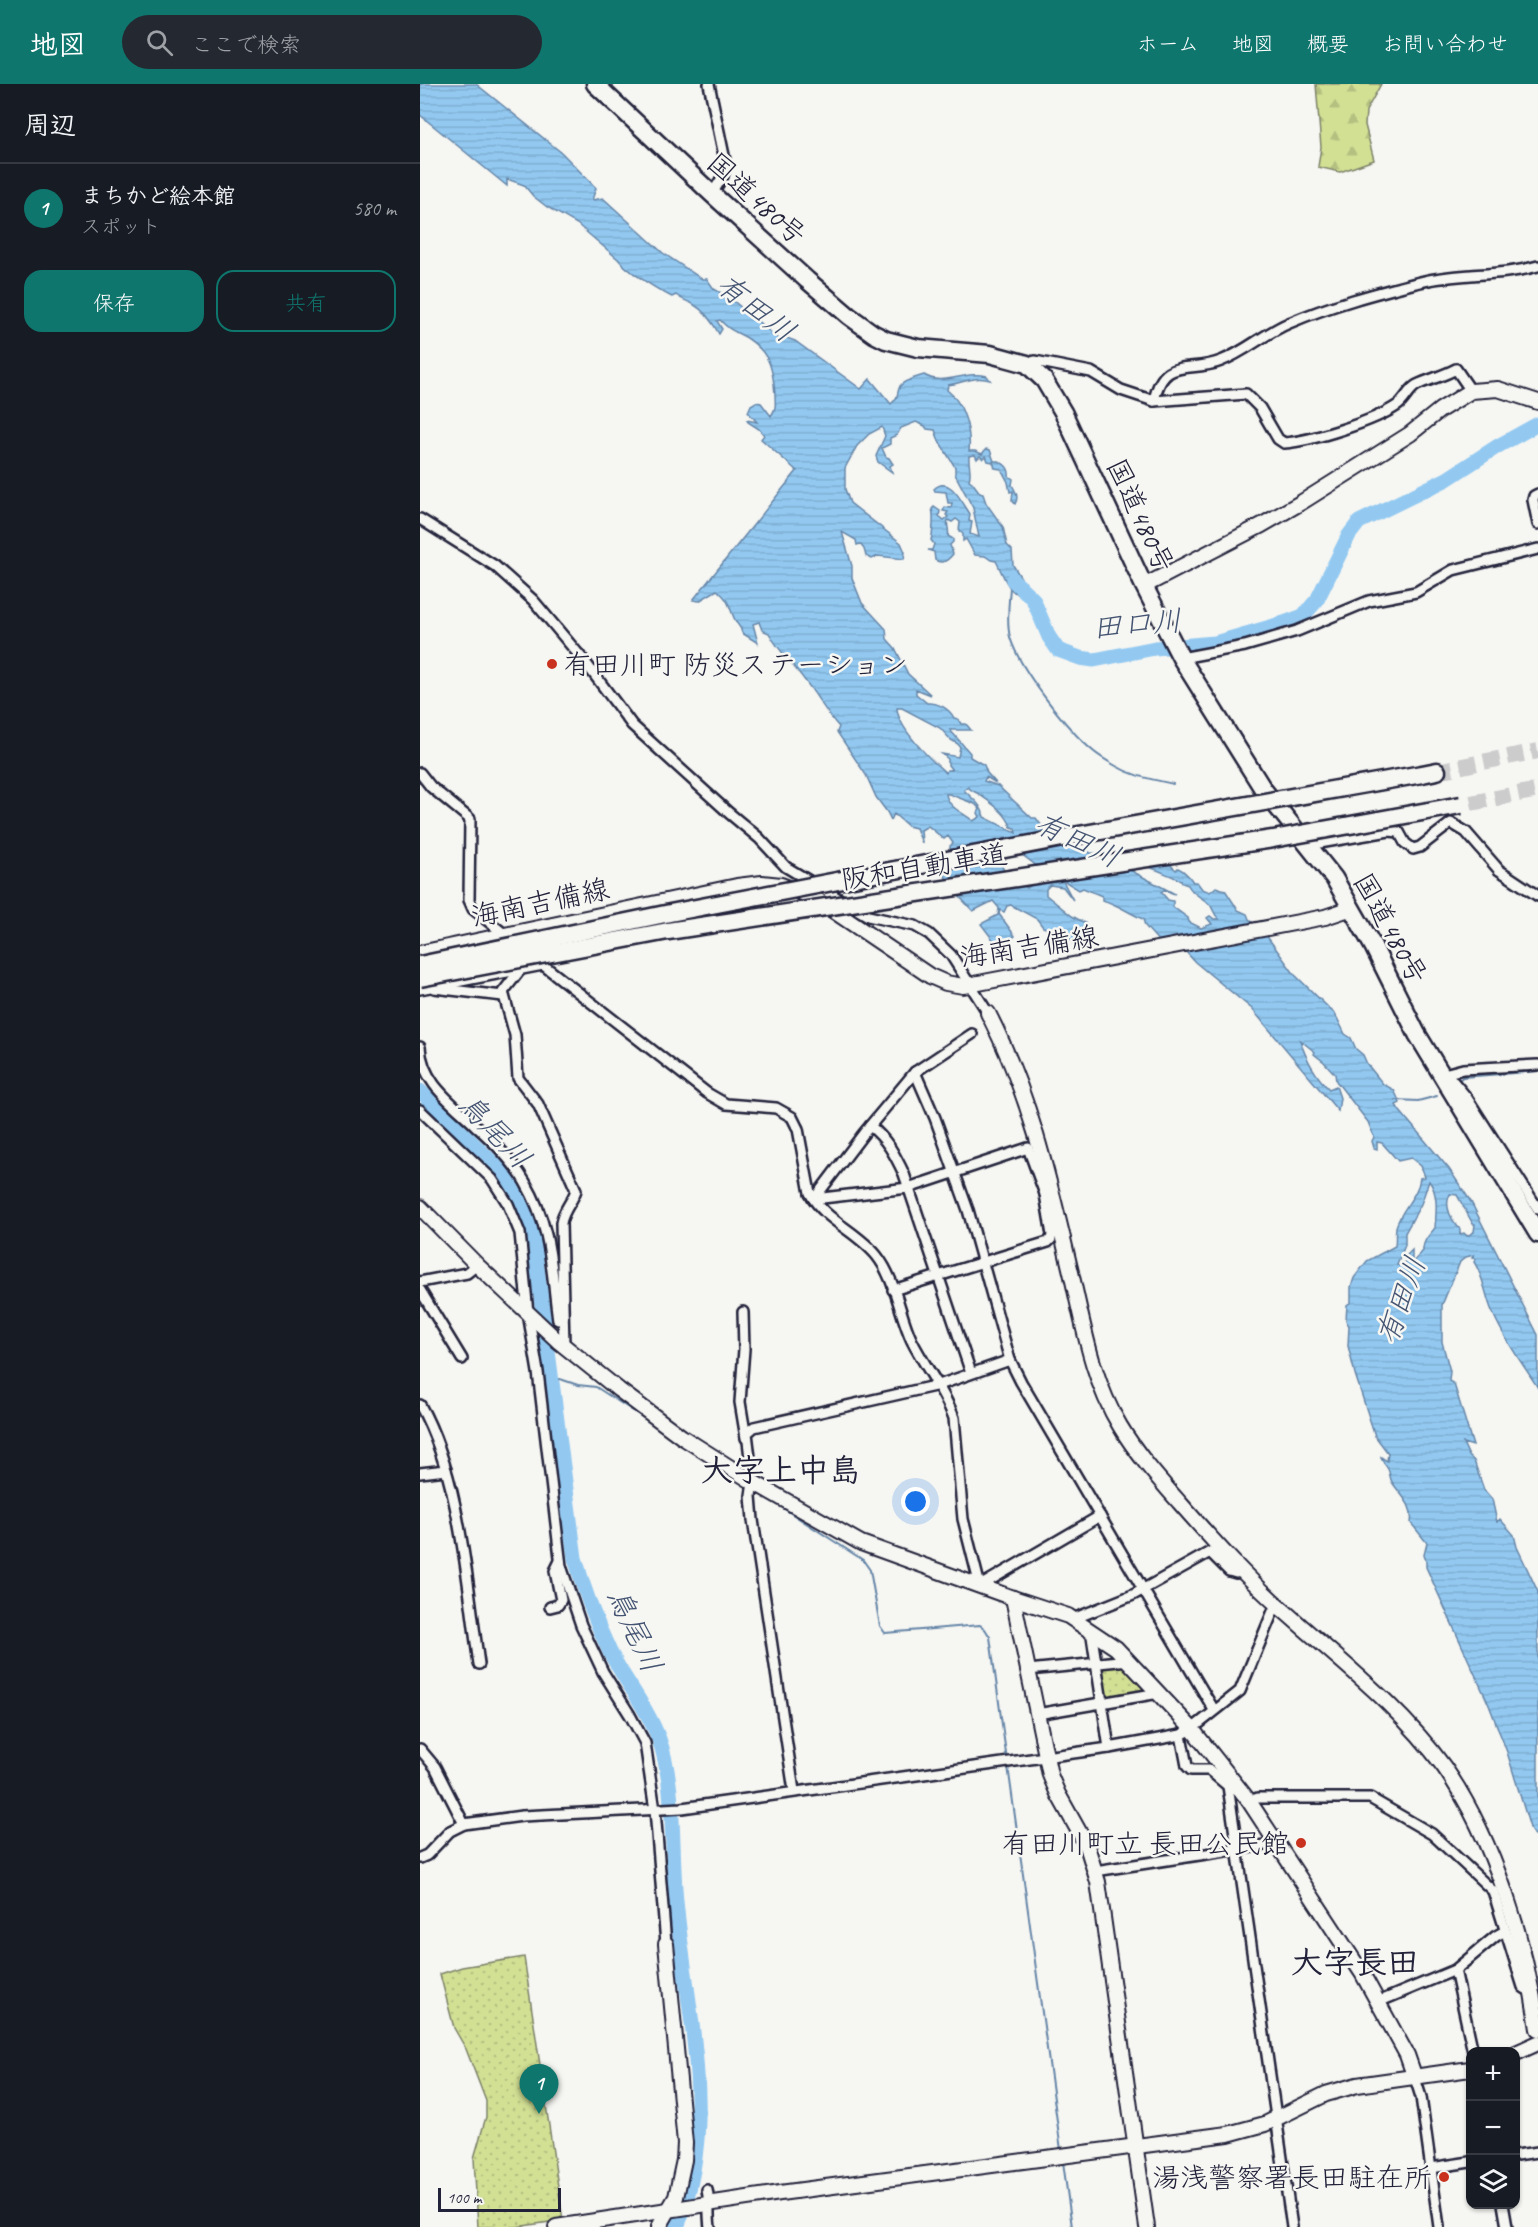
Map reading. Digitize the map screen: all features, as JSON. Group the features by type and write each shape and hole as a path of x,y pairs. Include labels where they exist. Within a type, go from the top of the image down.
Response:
{"highway":[{"name":"国道480号","path":"595,84 833,304 874,334 886,340 918,348 990,354 1027,364 1044,380 1063,412 1144,586 1180,656 1263,789 1334,878 1373,946 1417,1034 1538,1234"},
{"name":"阪和自動車道","path":"420,965 658,916 1073,836 1430,772"},
{"name":"阪和自動車道","path":"425,982 668,931 1273,839 1466,804"}],"street":[{"path":"709,84 726,165 723,176 712,194"},
{"path":"1154,401 1160,381 1175,369 1220,362 1268,333 1331,307 1423,281 1507,273 1538,266"},
{"path":"1027,364 1035,361 1090,372 1121,390 1154,401 1246,394 1260,408 1278,440 1284,443 1318,436 1365,420 1398,404 1416,386 1456,369 1471,391"},
{"path":"1144,586 1294,506 1401,440 1440,410 1471,391 1498,388 1538,402"},
{"path":"1538,494 1533,500 1538,524"},
{"path":"420,519 495,566 533,600 585,662 632,725 759,838 786,867 868,916 921,929 936,939 975,985 1019,1080 1036,1132 1049,1193 1093,1362 1112,1413 1130,1441 1164,1484 1216,1544 1276,1604 1331,1650 1417,1734 1459,1790 1475,1818 1496,1867 1523,1954 1532,1989 1538,2029"},
{"path":"1180,656 1245,646 1286,634 1369,601 1416,592 1453,570 1538,549"},
{"path":"420,773 430,787 470,819 469,900 473,909 707,1093 733,1106 776,1108 788,1113 798,1129 810,1193 822,1209 872,1251 881,1262 911,1340 939,1385 954,1418 963,1519 980,1586"},
{"path":"1308,845 1389,831 1399,832 1405,843 1413,849 1420,847 1451,823 1466,832 1498,870 1538,896"},
{"name":"海南吉備線","path":"420,953 737,886 771,884 789,886 813,897 930,976 954,985 975,985 1325,917 1352,908"},
{"path":"425,982 543,964"},
{"path":"522,969 503,992 515,1035 518,1078 538,1104 576,1190 561,1223 562,1343"},
{"path":"420,990 425,982"},
{"path":"425,982 433,988 503,996"},
{"path":"814,1199 915,1072 972,1034"},
{"path":"420,1047 424,1068 436,1089 507,1158 526,1183 540,1211 550,1245 562,1343"},
{"path":"1442,1074 1463,1069 1538,1065"},
{"path":"915,1072 955,1172 1010,1360 1214,1710"},
{"path":"1442,1074 1459,1087 1467,1098 1538,1209"},
{"path":"420,1110 492,1179 508,1204 521,1241 560,1561 566,1586 603,1672 645,1743 657,1810 666,1944 685,2143 684,2160 674,2208 659,2227"},
{"path":"870,1126 885,1139 894,1152 971,1373"},
{"path":"814,1199 908,1188 1029,1148 1049,1193 1052,1239 1042,1245 893,1290"},
{"path":"420,1207 531,1316 619,1390 682,1437 753,1482 861,1543 1073,1619 1116,1648 1129,1660 1160,1693 1186,1732 1230,1783 1249,1801 1362,1973 1407,2055 1421,2097 1439,2227"},
{"path":"420,1282 467,1273 477,1265"},
{"path":"420,1290 462,1359"},
{"path":"743,1312 744,1349 740,1402 753,1482 751,1496 753,1520 794,1791"},
{"path":"746,1438 749,1430 754,1427 939,1385 1010,1360"},
{"path":"420,1406 435,1435 446,1470 457,1519 479,1664"},
{"path":"420,1473 446,1470"},
{"path":"980,1586 1100,1516"},
{"path":"1073,1619 1118,1602 1210,1552 1229,1571 1236,1573 1241,1569"},
{"path":"550,1607 558,1605 561,1600 555,1571 560,1561"},
{"path":"1013,1598 1046,1757 1055,1787 1087,1845 1095,1871 1147,2227"},
{"path":"420,1858 427,1855 450,1831 464,1824 532,1815 682,1808 1109,1748 1186,1732 1240,1691 1276,1604"},
{"path":"1091,1630 1109,1748"},
{"path":"1028,1670 1129,1660"},
{"path":"1038,1714 1160,1693"},
{"path":"1186,1732 1187,1766 1191,1770 1209,1770 1230,1783"},
{"path":"420,1749 435,1767 464,1824"},
{"path":"1230,1783 1292,2227"},
{"path":"1249,1801 1258,1798 1375,1800 1432,1834 1493,1891 1522,1987 1532,1989"},
{"path":"1095,1871 1278,1843"},
{"path":"1378,2002 1455,1970 1505,1931"},
{"path":"1455,1970 1472,2047"},
{"path":"1520,2051 1538,2043"},
{"path":"556,2227 674,2208 707,2199 1228,2134 1276,2120 1326,2094 1357,2085 1466,2070"},
{"path":"1520,2154 1538,2152"},
{"path":"1431,2168 1466,2163"},
{"path":"707,2199 710,2227"},
{"path":"1504,2209 1507,2227"}],"green space":[{"path":"1316,84 1381,84 1366,111 1365,125 1374,160 1340,172 1318,167 1321,147"},
{"path":"1128,1663 1154,1692 1104,1701 1099,1666"},
{"path":"524,1957 563,2220 516,2227 478,2227 474,2158 486,2117 486,2101 466,2049 454,2028 440,1974 462,1967"}],"water":[{"name":"有田川","path":"420,84 476,84 562,153 596,188 592,200 603,198 663,253 702,279 707,279 714,289 730,298 780,340 784,337 795,341 861,389 870,379 891,404 896,399 902,384 924,375 947,379 979,375 987,376 990,380 979,378 969,380 948,385 947,390 958,402 965,418 969,435 969,451 982,454 986,449 990,450 994,461 1005,465 1009,476 1013,479 1012,485 1017,497 1015,504 1012,500 1013,491 1010,492 1001,469 995,468 993,462 988,461 986,456 983,459 980,456 977,459 975,455 969,456 969,480 983,494 986,503 1003,527 1007,545 1012,550 1013,565 1021,578 1019,580 1025,582 1031,591 1018,594 1013,591 996,561 975,555 966,539 963,541 963,534 959,531 960,522 956,519 952,522 948,520 948,536 953,539 950,545 953,554 940,562 935,560 934,552 928,550 932,550 934,544 931,540 932,509 934,507 940,511 939,516 944,520 948,517 946,515 948,512 943,511 945,507 951,508 952,503 948,503 946,492 935,491 934,489 940,485 950,487 955,491 970,514 969,521 972,522 970,534 979,537 973,508 935,430 927,429 916,422 901,428 897,435 890,438 890,444 882,448 886,457 893,464 890,466 892,472 878,462 876,456 885,436 882,427 869,434 857,446 845,468 845,489 850,503 901,543 905,552 904,559 878,556 872,559 866,556 864,549 860,544 857,545 856,540 842,532 852,566 852,578 862,603 886,629 887,639 895,648 908,674 931,695 916,689 916,694 927,703 942,706 971,730 950,730 970,753 970,757 984,765 987,773 996,783 986,777 984,781 998,786 1032,818 1036,818 1044,829 1054,833 1068,844 1091,853 1163,858 1176,870 1180,869 1193,882 1197,882 1202,889 1210,892 1216,887 1225,890 1238,910 1247,914 1249,919 1266,935 1295,975 1335,1014 1345,1034 1351,1038 1367,1064 1383,1084 1394,1090 1400,1103 1396,1105 1399,1110 1449,1169 1471,1202 1538,1335 1538,1388 1497,1321 1474,1262 1476,1259 1472,1258 1474,1255 1460,1262 1442,1305 1442,1342 1450,1371 1449,1381 1454,1384 1473,1446 1463,1443 1474,1461 1484,1490 1492,1499 1497,1522 1500,1519 1514,1535 1517,1547 1538,1592 1538,1838 1531,1831 1507,1752 1489,1705 1426,1567 1424,1555 1427,1543 1411,1523 1409,1506 1392,1482 1388,1469 1381,1459 1381,1457 1387,1461 1388,1453 1375,1436 1348,1346 1347,1305 1351,1302 1351,1287 1354,1278 1367,1261 1395,1246 1398,1220 1416,1191 1420,1178 1425,1177 1421,1166 1411,1158 1398,1161 1382,1143 1377,1142 1377,1149 1374,1148 1372,1141 1374,1137 1368,1122 1336,1081 1335,1074 1314,1054 1315,1052 1300,1040 1315,1073 1329,1089 1336,1086 1340,1098 1338,1111 1252,1009 1186,952 1162,945 1145,926 1143,919 1102,900 1102,896 1083,888 1079,890 1066,882 1064,883 1073,900 1063,887 1050,885 1046,889 1046,895 1072,916 1085,923 1090,933 1086,937 1087,943 1084,949 1074,948 1073,942 1067,935 1043,927 1037,919 1011,905 1007,906 1004,912 1000,910 999,914 1015,936 1005,945 997,945 981,924 998,915 999,908 993,901 973,911 957,894 939,867 950,852 950,846 953,843 948,836 944,839 928,826 921,830 922,843 916,828 908,826 894,814 891,820 876,797 866,775 837,732 839,727 769,633 762,630 759,622 753,624 758,643 742,633 727,600 717,590 699,601 693,600 797,471 761,439 764,435 747,420 757,422 748,412 751,405 756,402 761,403 771,416 775,408 773,377 769,362 761,350 720,320 717,321 722,329 719,334 708,318 693,304 676,295 672,297 635,274 577,224 533,196 524,185 507,179 507,186 420,115","holes":["897,708 902,708 940,728 958,744 960,747 958,757 942,754 948,759 948,765 952,770 947,770 946,773 925,753 909,735","968,787 994,805 1006,817 1011,827 1015,828 1016,833 984,817 979,805 964,790","946,794 975,804 980,809 978,813 980,817 973,821 950,803","983,844 1007,847 1041,870 1037,881 1027,888 1005,872 997,857","1145,866 1181,880 1211,906 1219,919 1210,916 1207,918 1212,924 1201,928 1189,922 1188,918 1173,907 1173,901 1168,900 1161,892 1164,890 1175,894 1126,868","1429,1181 1436,1198 1435,1228 1428,1236 1423,1251 1412,1263 1412,1250 1407,1255 1407,1260 1400,1266 1397,1265 1405,1245 1405,1233 1421,1204","1450,1194 1457,1195 1475,1224 1474,1232 1467,1236 1464,1233 1460,1234 1460,1229 1452,1218 1448,1204"]}],"waterway":[{"name":"田口川","path":"1013,580 1033,599 1049,637 1058,650 1080,658 1094,660 1155,648 1215,643 1284,623 1303,616 1317,600 1349,535 1359,522 1447,479 1498,446 1538,424"},
{"path":"1010,587 1008,619 1010,637 1023,665 1058,714 1083,741 1107,761 1137,775 1173,784"},
{"path":"1460,1079 1538,1071"},
{"name":"鳥尾川","path":"420,1091 502,1172 522,1204 533,1237 575,1558 586,1594 605,1641 648,1716 659,1739 664,1757 671,1797 676,1901 692,2024 698,2106 696,2147 690,2187 677,2227"},
{"path":"1396,1100 1418,1101 1437,1096"},
{"path":"551,1380 560,1379 578,1385 596,1387 656,1426"},
{"path":"766,1497 863,1560 870,1570 880,1626 885,1633 980,1625 985,1629 990,1637 1007,1761"},
{"path":"1008,1766 1061,2150"},
{"path":"1063,2162 1072,2227"}],"tunnel":[{"path":"1437,771 1538,751"},
{"path":"1471,803 1538,790"}],"place":[{"name":"有田川町 防災ステーション","path":"552,664"},
{"name":"有田川町立 長田公民館","path":"1301,1843"},
{"name":"まちかど絵本館","path":"539,2114"},
{"name":"湯浅警察署長田駐在所","path":"1444,2177"}],"district":[{"name":"大字上中島","path":"781,1470"},
{"name":"大字長田","path":"1355,1962"}]}
